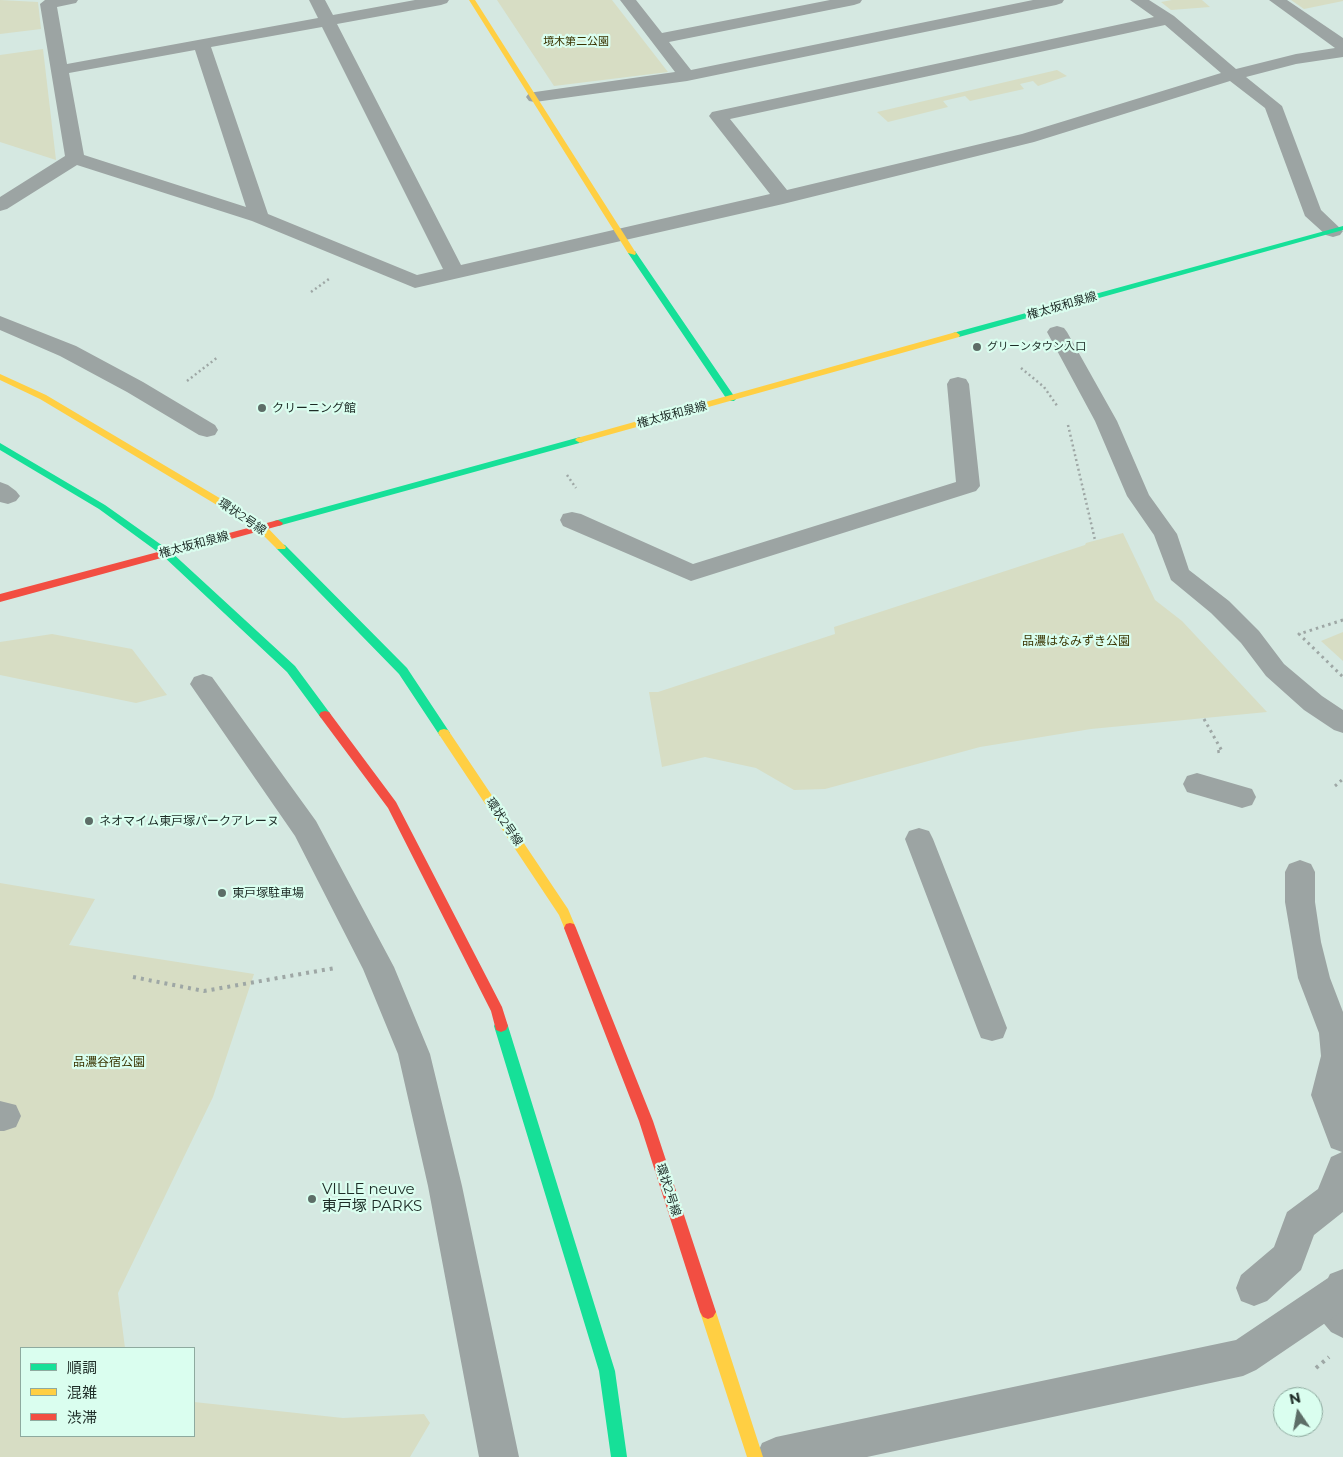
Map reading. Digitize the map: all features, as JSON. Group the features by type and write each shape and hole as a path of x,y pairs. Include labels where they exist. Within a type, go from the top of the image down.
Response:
{"street":[{"path":"70,0 48,2 75,158"},
{"path":"317,0 455,273"},
{"path":"60,70 441,0"},
{"path":"472,0 621,235 731,399"},
{"path":"628,0 687,76"},
{"path":"781,0 793,12"},
{"path":"659,39 854,0"},
{"path":"535,97 687,76 1056,0"},
{"path":"1138,0 1168,19 1233,75 1273,106 1312,212 1338,229"},
{"path":"1277,0 1336,33 1343,46"},
{"path":"783,198 718,116 1168,19"},
{"path":"202,45 259,217"},
{"path":"0,205 75,158 259,217 415,282 783,198 1028,138 1233,75 1296,59 1343,52"},
{"name":"権太坂和泉線","path":"0,598 731,399 1338,229"},
{"path":"0,322 68,351 135,387 208,430"},
{"name":"環状2号線","path":"0,378 43,398 261,527 403,671 564,913 646,1121 754,1457"},
{"path":"572,520 691,573 968,486 958,384"},
{"path":"0,446 102,507 166,553 291,669 392,804 497,1011 607,1371 619,1457"},
{"path":"203,684 306,829 378,967 414,1054 445,1186 499,1457"},
{"path":"1197,784 1242,797"},
{"path":"1300,872 1300,902 1306,942 1314,978 1335,1033 1337,1056 1328,1095 1343,1137"},
{"path":"1254,1288 1288,1258 1300,1224 1331,1200 1343,1168"},
{"path":"776,1457 1243,1357 1338,1303"}],"lane":[{"path":"1057,332 1106,421 1138,496 1165,534 1180,574 1220,607 1250,637 1275,670 1313,703 1343,723"},
{"path":"919,839 992,1028"}],"path":[{"path":"1021,368 1044,387 1062,414"},
{"path":"1067,421 1095,540"},
{"path":"1343,620 1299,634 1343,677"},
{"path":"1204,719 1222,751"},
{"path":"1335,786 1343,779"},
{"path":"134,977 204,991 328,968 378,967"}],"green space":[{"path":"0,0 38,2 41,29 0,34"},
{"name":"境木第二公園","path":"497,0 612,0 668,72 554,86"},
{"path":"1202,0 1210,7 1171,10 1161,2"},
{"path":"1291,0 1343,0 1343,1 1304,9"},
{"path":"43,49 56,160 0,142 0,55"},
{"path":"1057,70 1067,76 1038,86 1033,81 1020,84 1024,89 970,101 965,96 943,101 948,107 888,122 877,112"},
{"name":"品濃はなみずき公園","path":"1123,533 1155,600 1182,621 1267,712 1091,729 980,747 825,789 794,790 756,768 705,757 662,767 649,692 658,692 835,634 834,627 1085,545 1086,543"},
{"path":"1343,632 1343,661 1321,641"},
{"path":"52,634 132,649 167,695 136,703 0,675 0,642"},
{"name":"品濃谷宿公園","path":"0,883 95,899 69,945 254,974 213,1097 118,1293 125,1347 20,1347 20,1437 195,1437 195,1402 343,1418 424,1414 430,1423 410,1457 0,1457"}],"traffic: fast":[{"path":"956,335 1343,228"},
{"path":"632,253 731,399"},
{"path":"278,523 580,440"},
{"path":"0,446 102,507 166,553 291,669 325,715"},
{"path":"281,547 403,671 444,733"},
{"path":"501,1026 607,1371 619,1457"}],"traffic: slow":[{"path":"472,0 632,253"},
{"path":"580,440 956,335"},
{"path":"0,377 43,397 261,527 281,547"},
{"path":"444,733 564,913 570,928"},
{"path":"708,1312 755,1457"}],"traffic: jam":[{"path":"0,598 278,523"},
{"path":"325,715 392,805 497,1011 501,1026"},
{"path":"570,928 646,1121 708,1312"}],"place":[{"name":"グリーンタウン入口","path":"977,347"},
{"name":"クリーニング館","path":"262,408"},
{"name":"ネオマイム東戸塚パークアレーヌ","path":"89,821"},
{"name":"東戸塚駐車場","path":"222,893"},
{"name":"VILLE neuve 東戸塚 PARKS","path":"312,1199"}]}
